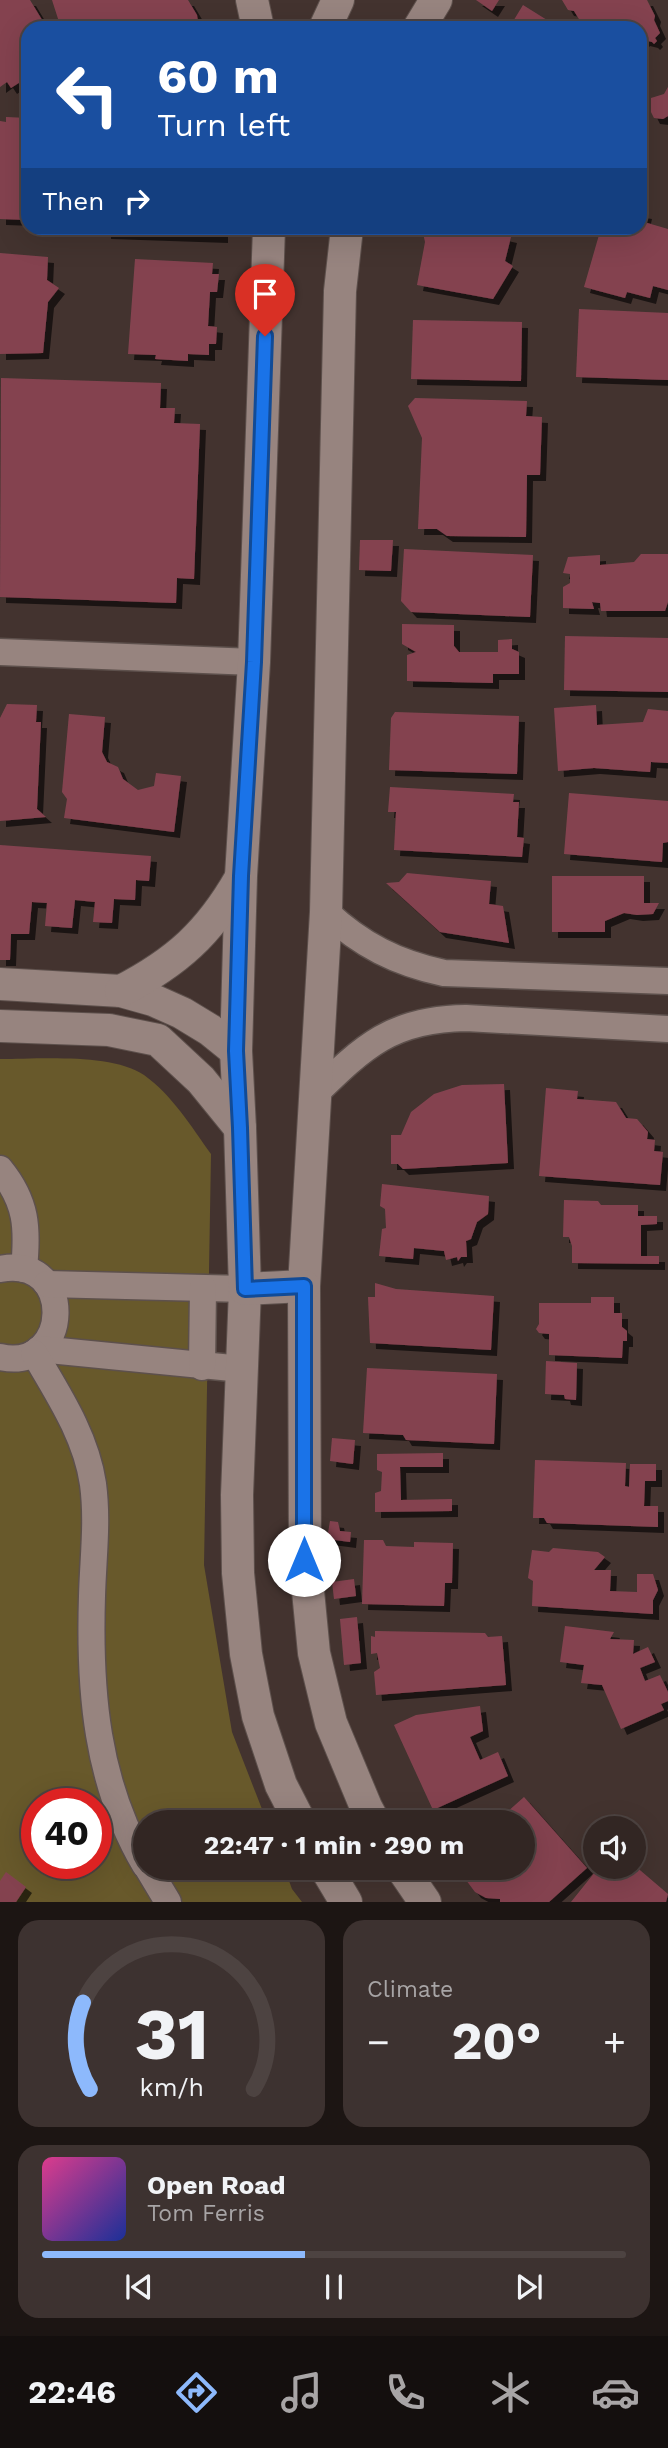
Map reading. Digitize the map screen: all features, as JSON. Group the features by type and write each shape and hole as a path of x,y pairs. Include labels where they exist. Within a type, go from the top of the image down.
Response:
{"street":[{"path":"252,0 256,21"},
{"path":"328,21 338,0"},
{"path":"423,21 436,0"},
{"path":"269,235 254,662 241,876 236,1051 245,1289 237,1495 238,1573 246,1654 258,1716 281,1785 294,1810"},
{"path":"346,235 340,291 326,912 304,1286 304,1560 314,1653 331,1723 368,1810"},
{"path":"0,652 254,662"},
{"path":"121,991 152,975 204,933 241,876"},
{"path":"326,912 368,946 392,958 431,970 471,975 668,981"},
{"path":"0,984 121,991 153,1000 183,1013 236,1051"},
{"path":"314,1095 356,1055 375,1041 396,1030 442,1018 668,1029"},
{"path":"0,1026 109,1030 158,1040 201,1080 240,1128"},
{"path":"0,1169 22,1205 27,1233 12,1269 37,1275 47,1284 55,1297 56,1320 48,1340 37,1351 21,1358 0,1357"},
{"path":"47,1284 245,1289 304,1286"},
{"path":"201,1367 203,1288"},
{"path":"37,1351 242,1369"},
{"path":"37,1351 83,1446 92,1481 96,1517 92,1670 98,1739 113,1798 133,1839"},
{"path":"155,1880 168,1902"},
{"path":"333,1880 346,1902"},
{"path":"410,1880 425,1902"}],"shaded area":[{"path":"0,1059 95,1060 130,1068 144,1075 163,1092 211,1154 204,1565 232,1732 262,1810 133,1810 133,1880 289,1880 302,1902 0,1902"}],"building":[{"path":"0,0 30,0 43,21 21,21 21,82 11,88 7,82 0,87"},
{"path":"52,0 188,0 198,21 76,20 59,21"},
{"path":"476,0 499,0 492,11"},
{"path":"562,0 647,0 660,33 654,44 647,41 647,21 580,21 574,11 568,10"},
{"path":"523,5 547,21 513,21"},
{"path":"668,87 668,116 663,119 654,118 651,98 664,94"},
{"path":"6,117 21,118 21,220 0,219 0,121 6,122"},
{"path":"647,223 668,229 668,290 653,286 650,298 627,292 625,298 584,287 599,235 647,235"},
{"path":"164,235 222,235 222,237"},
{"path":"424,235 511,237 505,261 513,266 493,299 417,285 425,242"},
{"path":"0,253 48,257 47,280 59,288 48,302 43,353 0,354"},
{"path":"135,259 213,263 212,274 219,274 217,292 210,292 208,326 217,327 216,344 209,344 209,355 188,354 188,361 155,359 156,355 128,354"},
{"path":"579,309 668,313 668,380 576,377"},
{"path":"413,320 522,322 521,381 411,379"},
{"path":"1,378 161,383 160,408 175,408 174,423 200,424 194,579 177,578 176,603 0,597"},
{"path":"415,398 527,401 526,416 542,417 540,475 527,475 526,537 447,536 437,529 418,529 422,438 408,406"},
{"path":"360,540 393,540 391,571 359,570"},
{"path":"404,549 533,555 530,617 411,612 401,601"},
{"path":"641,554 668,554 668,602 665,611 601,611 600,603 592,602 594,609 563,608 563,587 570,583 570,574 563,573 568,557 600,555 600,565 634,562"},
{"path":"402,624 454,625 454,646 459,652 498,652 498,640 512,639 512,649 519,652 519,674 493,674 493,683 407,681 407,655 416,652 402,644"},
{"path":"565,636 668,638 668,692 564,690"},
{"path":"7,704 37,705 36,722 41,722 37,809 46,817 0,821 0,718"},
{"path":"596,705 597,725 643,722 648,709 668,711 668,763 651,762 650,772 594,768 558,771 554,708"},
{"path":"395,712 519,716 517,774 389,770 391,718"},
{"path":"69,714 105,717 102,752 107,762 118,767 123,779 138,790 154,786 156,773 181,776 174,832 64,818 67,799 62,792"},
{"path":"390,787 514,794 513,802 519,802 517,837 524,838 522,857 394,850 396,812 388,812"},
{"path":"569,793 668,801 668,842 663,843 662,862 564,854"},
{"path":"0,845 151,856 149,881 136,880 135,900 114,899 112,923 93,922 95,902 75,900 72,928 45,926 47,903 32,902 29,934 11,934 10,960 0,960"},
{"path":"407,873 491,881 489,904 503,906 509,943 440,932 386,883 399,882"},
{"path":"552,876 644,876 644,903 659,903 653,914 624,913 605,921 605,932 552,932"},
{"path":"504,1084 508,1163 403,1169 398,1164 391,1164 391,1135 401,1135 411,1112 434,1094 462,1085"},
{"path":"546,1088 578,1091 577,1099 616,1102 626,1118 637,1119 648,1132 647,1139 655,1140 654,1151 663,1152 660,1185 539,1176"},
{"path":"382,1184 489,1196 488,1214 477,1222 471,1239 466,1241 467,1257 461,1257 458,1261 457,1257 446,1260 444,1251 414,1248 413,1259 379,1256 382,1229 386,1228 385,1209 380,1206"},
{"path":"564,1200 598,1201 601,1205 638,1205 638,1216 657,1216 657,1224 641,1225 641,1256 659,1256 659,1264 572,1263 569,1237 563,1237"},
{"path":"375,1283 396,1289 494,1296 491,1350 370,1343 368,1297 375,1297"},
{"path":"591,1297 614,1297 614,1313 622,1313 622,1327 627,1331 627,1341 623,1341 622,1358 549,1355 549,1334 539,1333 536,1329 539,1324 539,1303 591,1303"},
{"path":"546,1361 577,1363 576,1400 565,1399 564,1395 545,1394"},
{"path":"367,1368 497,1374 494,1444 406,1440 403,1435 363,1433"},
{"path":"332,1438 355,1440 353,1464 330,1461"},
{"path":"443,1453 443,1467 400,1467 401,1500 452,1499 452,1511 375,1512 375,1493 381,1491 382,1472 377,1470 377,1454"},
{"path":"535,1460 626,1463 625,1486 629,1487 630,1464 656,1464 656,1481 645,1481 644,1506 658,1506 658,1527 547,1523 544,1518 533,1518"},
{"path":"330,1521 338,1522 340,1531 351,1532 350,1542 327,1539"},
{"path":"364,1540 383,1540 386,1546 414,1547 414,1542 453,1543 452,1583 445,1583 444,1606 362,1604"},
{"path":"553,1548 598,1552 605,1557 594,1570 611,1570 610,1591 637,1592 637,1574 653,1574 658,1590 653,1600 653,1614 532,1606 533,1581 528,1578 532,1550 549,1552"},
{"path":"354,1579 356,1596 334,1599 332,1582"},
{"path":"357,1617 361,1663 344,1665 340,1619"},
{"path":"565,1626 614,1632 610,1639 634,1640 633,1654 648,1647 655,1662 640,1668 645,1681 660,1675 668,1692 668,1701 661,1704 664,1710 621,1729 602,1685 581,1683 584,1665 560,1662"},
{"path":"375,1631 485,1633 488,1637 502,1636 506,1685 376,1695 374,1672 380,1668 377,1653 371,1654 371,1636 375,1637"},
{"path":"480,1706 483,1731 470,1737 480,1760 498,1752 508,1776 433,1810 394,1725 416,1715"},
{"path":"524,1797 583,1863 583,1872 549,1902 500,1902 500,1899 486,1898 475,1892 466,1880 535,1880 535,1810 509,1810"},
{"path":"6,1872 26,1887 16,1902 0,1902 0,1881"},
{"path":"646,1875 668,1894 666,1902 571,1902 589,1879 646,1879"}],"route":[{"path":"265,336 254,662 241,876 236,1051 245,1289 304,1286 304,1560"}]}
